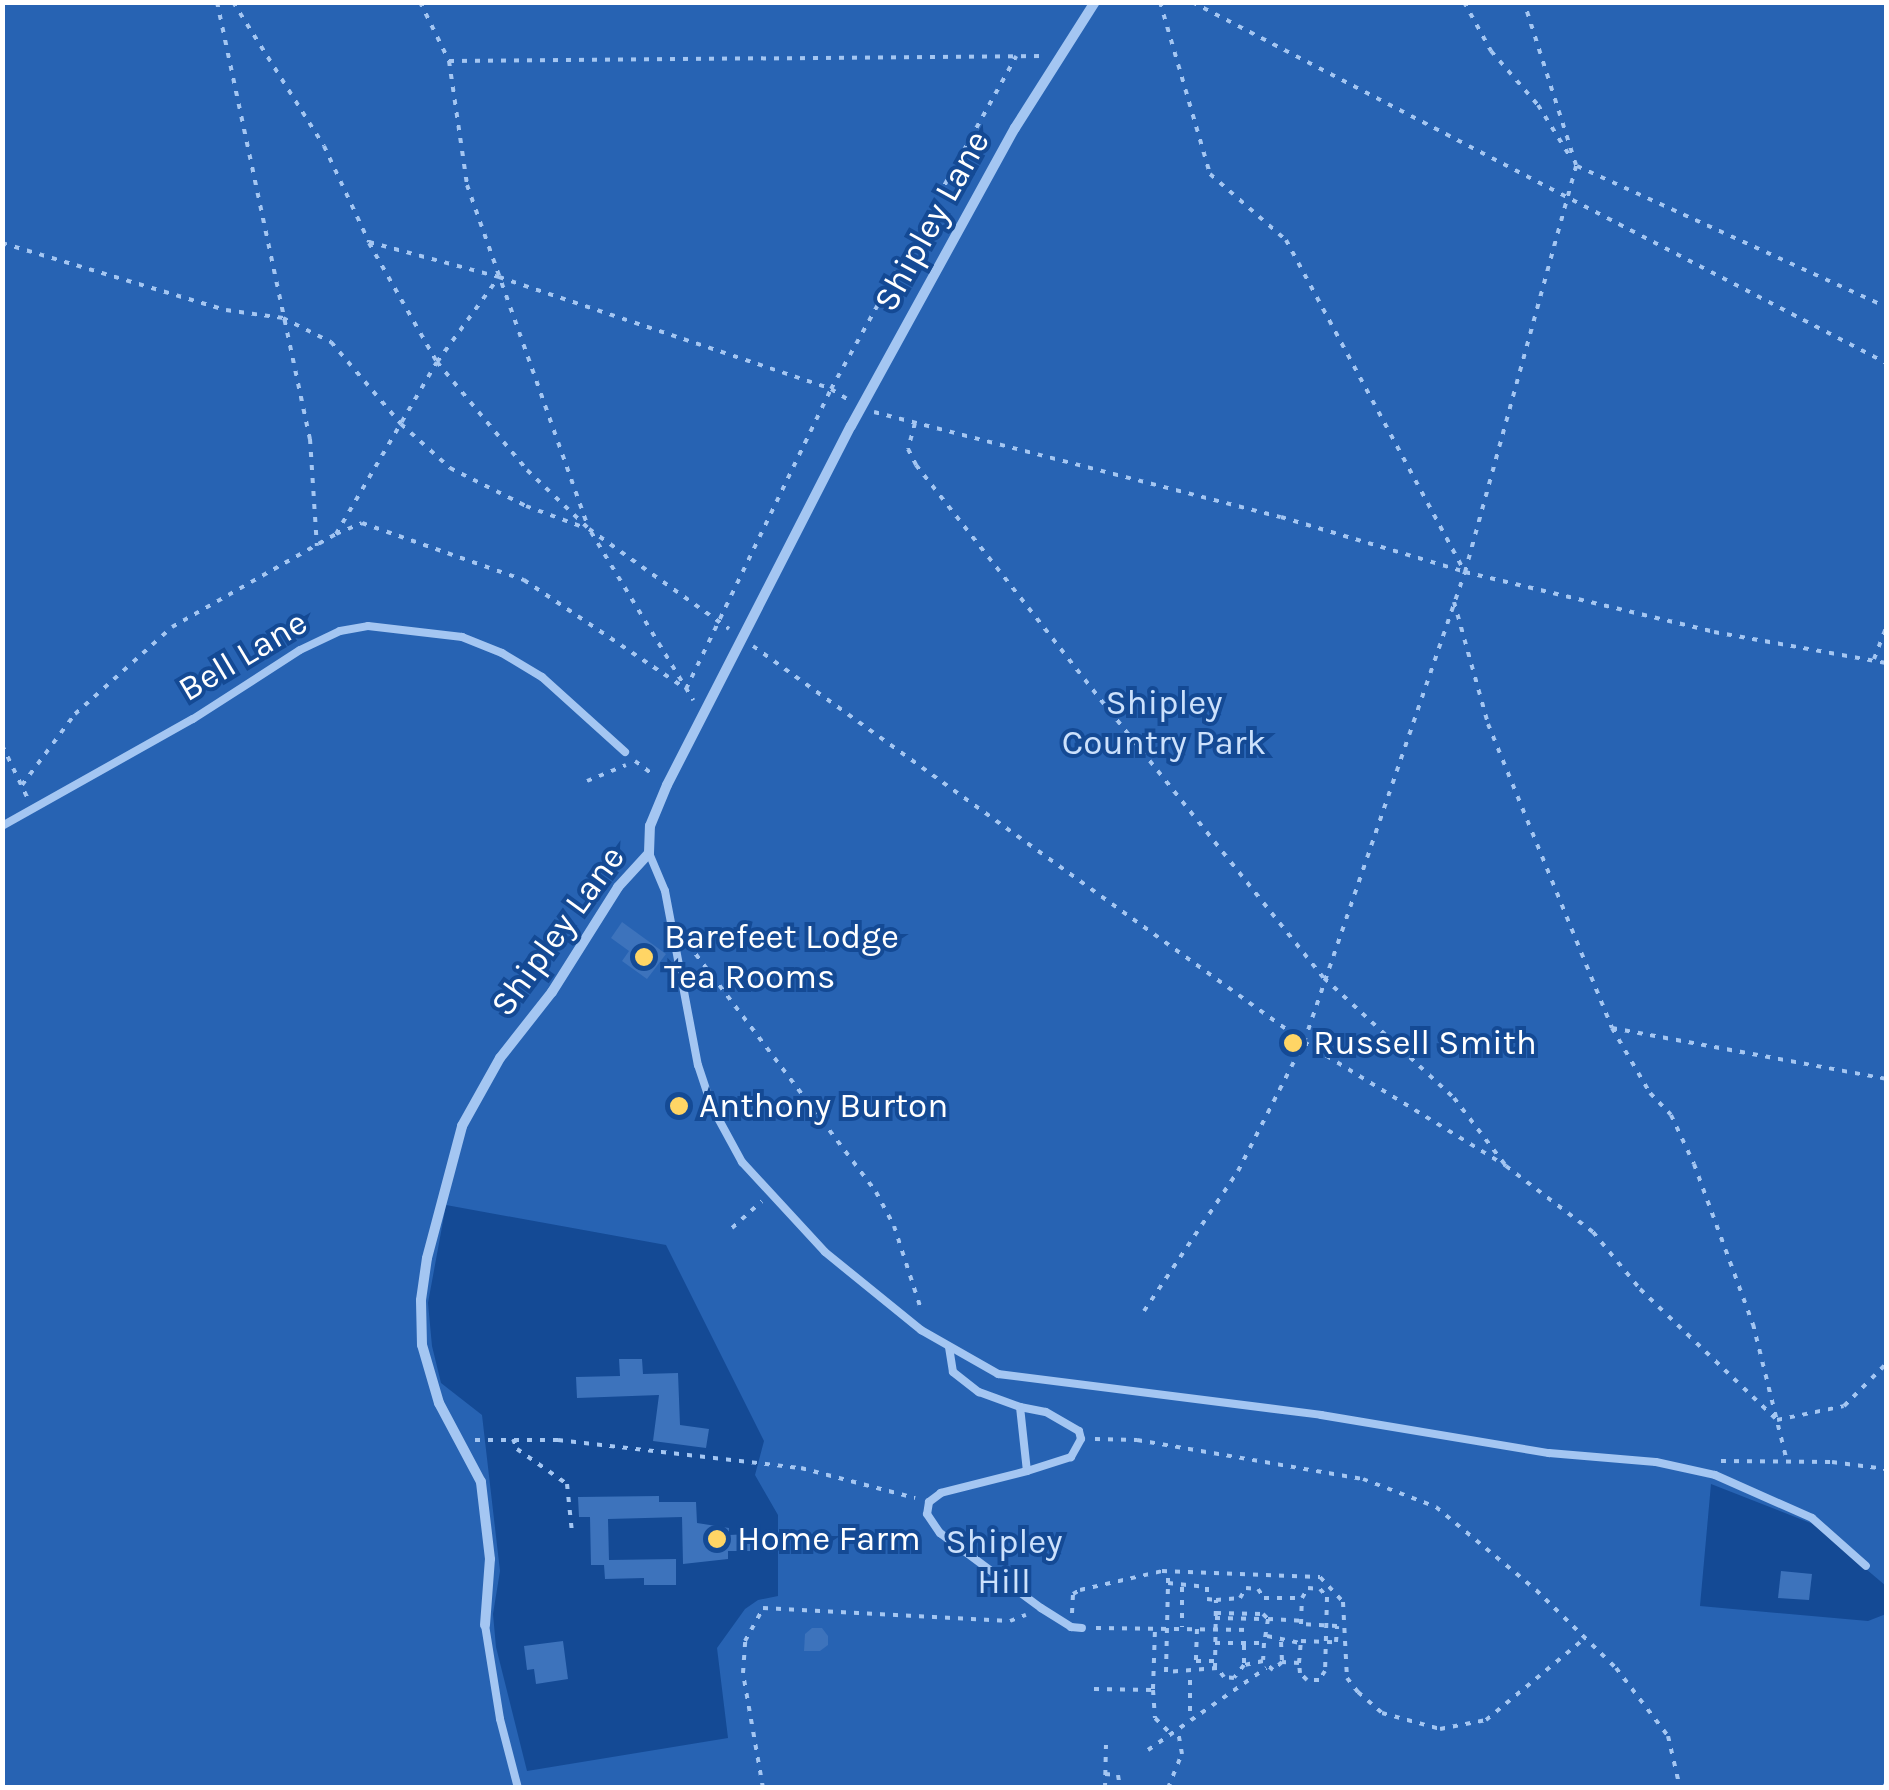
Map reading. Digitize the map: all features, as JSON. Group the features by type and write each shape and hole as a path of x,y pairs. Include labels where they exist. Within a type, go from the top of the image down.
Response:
{"street":[{"name":"Shipley Lane","path":"485,1626 490,1559 481,1482 428,1372 421,1300 435,1216 462,1126 500,1058 552,992 618,886 649,853 650,826 667,785 860,408 1058,55 1094,2"}],"lane":[{"name":"Bell Lane","path":"2,826 35,812 300,650 340,631 368,626 462,636 502,652 542,677 625,752"},
{"path":"649,853 665,890 698,1065 712,1108 742,1162 825,1252 930,1336 998,1374 1322,1415 1549,1453 1656,1462 1714,1475 1812,1518 1866,1566"},
{"path":"949,1346 953,1372 979,1392 1020,1408 1046,1412 1078,1431 1081,1439 1071,1457 941,1493 929,1502 927,1514 940,1534 1042,1608 1071,1627 1082,1628"},
{"path":"1020,1408 1027,1472"},
{"name":"Shipley Lane","path":"485,1626 500,1719 518,1788"}],"path":[{"path":"217,2 310,439 317,546"},
{"path":"233,2 324,146 369,242 438,362 527,470 589,529 1304,1042 1506,1166 1594,1232 1640,1289 1777,1420"},
{"path":"420,2 449,61 467,185 589,529 704,716"},
{"path":"1160,2 1210,174 1286,240 1464,572"},
{"path":"1192,2 1886,363"},
{"path":"1464,2 1491,51 1538,105 1576,165 1886,307"},
{"path":"1144,1311 1238,1171 1304,1042 1464,572 1576,165 1524,2"},
{"path":"449,61 1058,55"},
{"path":"686,689 722,623 831,388 1016,56"},
{"path":"369,242 499,277 831,388 860,408 915,424 1281,517 1464,572 1714,632 1886,663"},
{"path":"2,243 226,310 283,318 331,342 401,424 450,468 526,506 589,529"},
{"path":"336,534 438,362 499,277"},
{"path":"915,424 908,449 916,465 1324,978 1454,1098 1506,1166"},
{"path":"22,786 76,714 172,626 362,523 524,580 686,689"},
{"path":"1454,602 1488,724 1612,1028 1650,1092 1671,1115 1694,1164 1753,1324 1787,1461"},
{"path":"1874,659 1886,628"},
{"path":"2,746 35,812"},
{"path":"625,752 667,785"},
{"path":"588,780 634,761"},
{"path":"673,928 708,965 876,1192 894,1226 930,1336"},
{"path":"1612,1028 1886,1079"},
{"path":"732,1228 769,1194"},
{"path":"1777,1420 1844,1406 1886,1364"},
{"path":"460,1442 512,1438 801,1468 929,1502"},
{"path":"512,1438 517,1449 567,1484 572,1532"},
{"path":"1081,1439 1137,1440 1364,1479 1436,1507 1616,1668 1668,1736 1680,1788"},
{"path":"1709,1461 1787,1461 1886,1469"},
{"path":"1071,1627 1073,1594 1168,1571 1320,1577 1343,1602 1347,1678 1358,1692 1382,1714 1440,1729 1486,1720 1586,1638"},
{"path":"1168,1571 1166,1672 1190,1672"},
{"path":"1168,1584 1207,1587 1207,1599 1240,1598"},
{"path":"1182,1587 1182,1629"},
{"path":"1240,1614 1240,1598 1246,1588 1258,1589 1264,1598 1266,1668"},
{"path":"1282,1642 1301,1643 1325,1641 1336,1642 1336,1626 1326,1626 1301,1624 1302,1598 1308,1588 1320,1588 1327,1597 1326,1626 1325,1641 1325,1670 1319,1680 1307,1680 1300,1674 1301,1643"},
{"path":"1264,1598 1302,1598"},
{"path":"1216,1600 1216,1668 1224,1678 1234,1678 1244,1664 1244,1643"},
{"path":"764,1788 742,1673 745,1641 763,1608 1010,1620 1042,1608"},
{"path":"1216,1616 1240,1614 1301,1620"},
{"path":"1216,1616 1265,1617"},
{"path":"1096,1628 1251,1630"},
{"path":"1155,1628 1154,1718 1171,1734"},
{"path":"1196,1629 1196,1661 1216,1661"},
{"path":"1148,1750 1266,1668 1278,1668 1282,1662 1282,1637 1267,1636"},
{"path":"1215,1643 1264,1643"},
{"path":"1244,1664 1263,1661"},
{"path":"1282,1662 1299,1662"},
{"path":"1190,1711 1190,1667 1216,1668"},
{"path":"1094,1689 1153,1690"},
{"path":"1168,1788 1182,1754 1177,1730"},
{"path":"1104,1788 1106,1745"},
{"path":"1105,1774 1118,1775 1120,1788"}],"green space":[{"name":"Shipley Country Park","path":"3,3 1886,3 1886,1586 1813,1524 1711,1484 1700,1606 1868,1621 1886,1614 1886,1787 3,1788","holes":["446,1205 666,1245 764,1441 755,1475 778,1515 778,1596 758,1600 745,1609 717,1648 728,1738 527,1771 496,1647 493,1614 500,1571 482,1415 441,1383 432,1346 428,1303"]}],"building":[{"name":"Barefeet Lodge Tea Rooms","path":"622,922 666,954 647,979 622,961 629,951 611,938"},
{"path":"619,1359 642,1359 643,1374 678,1373 680,1425 709,1429 706,1448 653,1441 659,1395 577,1398 576,1377 620,1376"},
{"name":"Home Farm","path":"659,1496 659,1502 696,1502 697,1523 729,1528 729,1535 751,1534 751,1551 728,1551 728,1559 683,1564 682,1517 608,1519 609,1560 676,1559 676,1585 644,1585 644,1578 605,1579 604,1565 591,1565 590,1517 579,1517 578,1497"},
{"path":"1781,1571 1812,1574 1809,1600 1778,1598"},
{"path":"812,1628 822,1628 828,1645 820,1651 804,1651 805,1634"},
{"path":"563,1641 568,1679 536,1684 534,1669 527,1670 524,1646"}],"place":[{"name":"Barefeet Lodge Tea Rooms","path":"644,957"},
{"name":"Russell Smith","path":"1293,1043"},
{"name":"Anthony Burton","path":"679,1106"},
{"name":"Home Farm","path":"717,1539"}],"park label":[{"name":"Shipley Hill","path":"1004,1562"}]}
